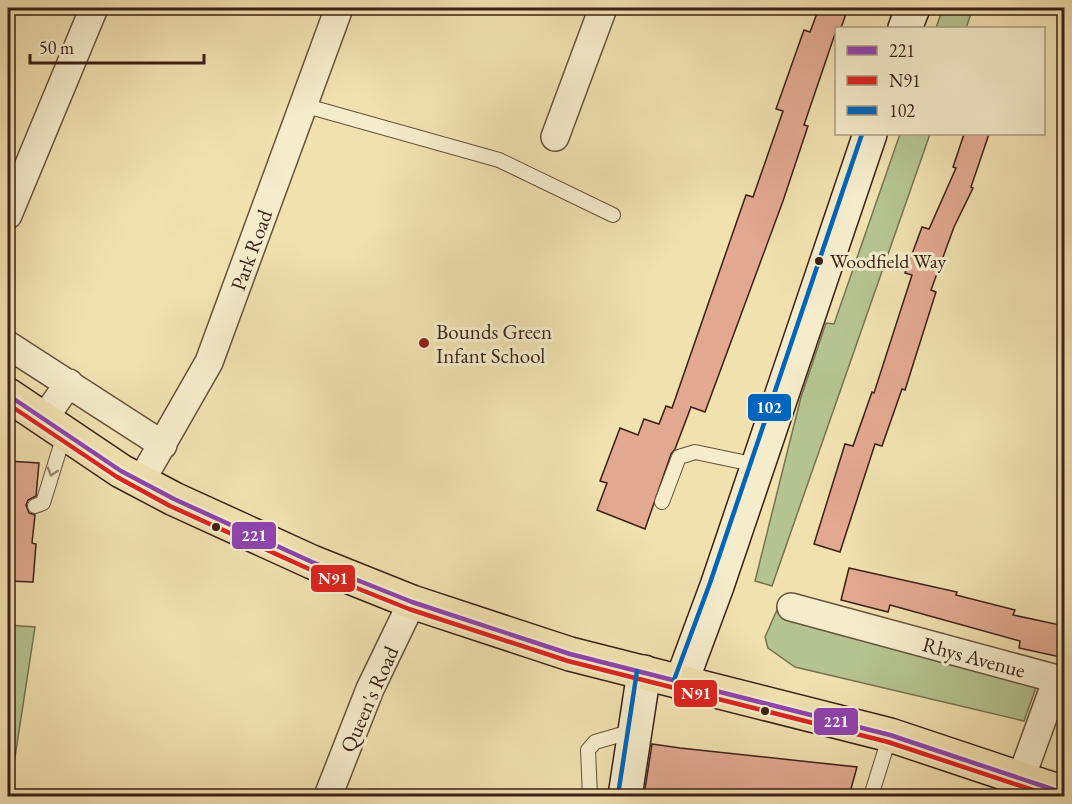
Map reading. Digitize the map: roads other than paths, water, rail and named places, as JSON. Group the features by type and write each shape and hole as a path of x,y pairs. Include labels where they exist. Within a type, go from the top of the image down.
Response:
{"main road":[{"path":"906,27 913,8"},
{"path":"681,683 870,135"},
{"path":"8,396 141,482 312,562 412,602 570,654 890,735 1065,793"},
{"path":"625,796 644,672"}],"street":[{"path":"8,215 94,8"},
{"name":"Park Road","path":"141,482 209,362 339,8"},
{"path":"555,137 603,8"},
{"path":"8,345 162,445"},
{"path":"53,427 69,383"},
{"name":"Queen's Road","path":"328,796 375,680 412,602"},
{"name":"Rhys Avenue","path":"791,607 1057,679 1021,778"}],"lane":[{"path":"303,105 499,160 613,215"},
{"path":"35,506 43,503 53,427"},
{"path":"662,502 680,458 694,452 757,465"},
{"path":"590,796 588,750 595,742 634,731"},
{"path":"871,796 890,735"}],"place":[{"name":"Woodfield Way","path":"819,261"},
{"name":"Bounds Green Infant School","path":"424,343"}]}
